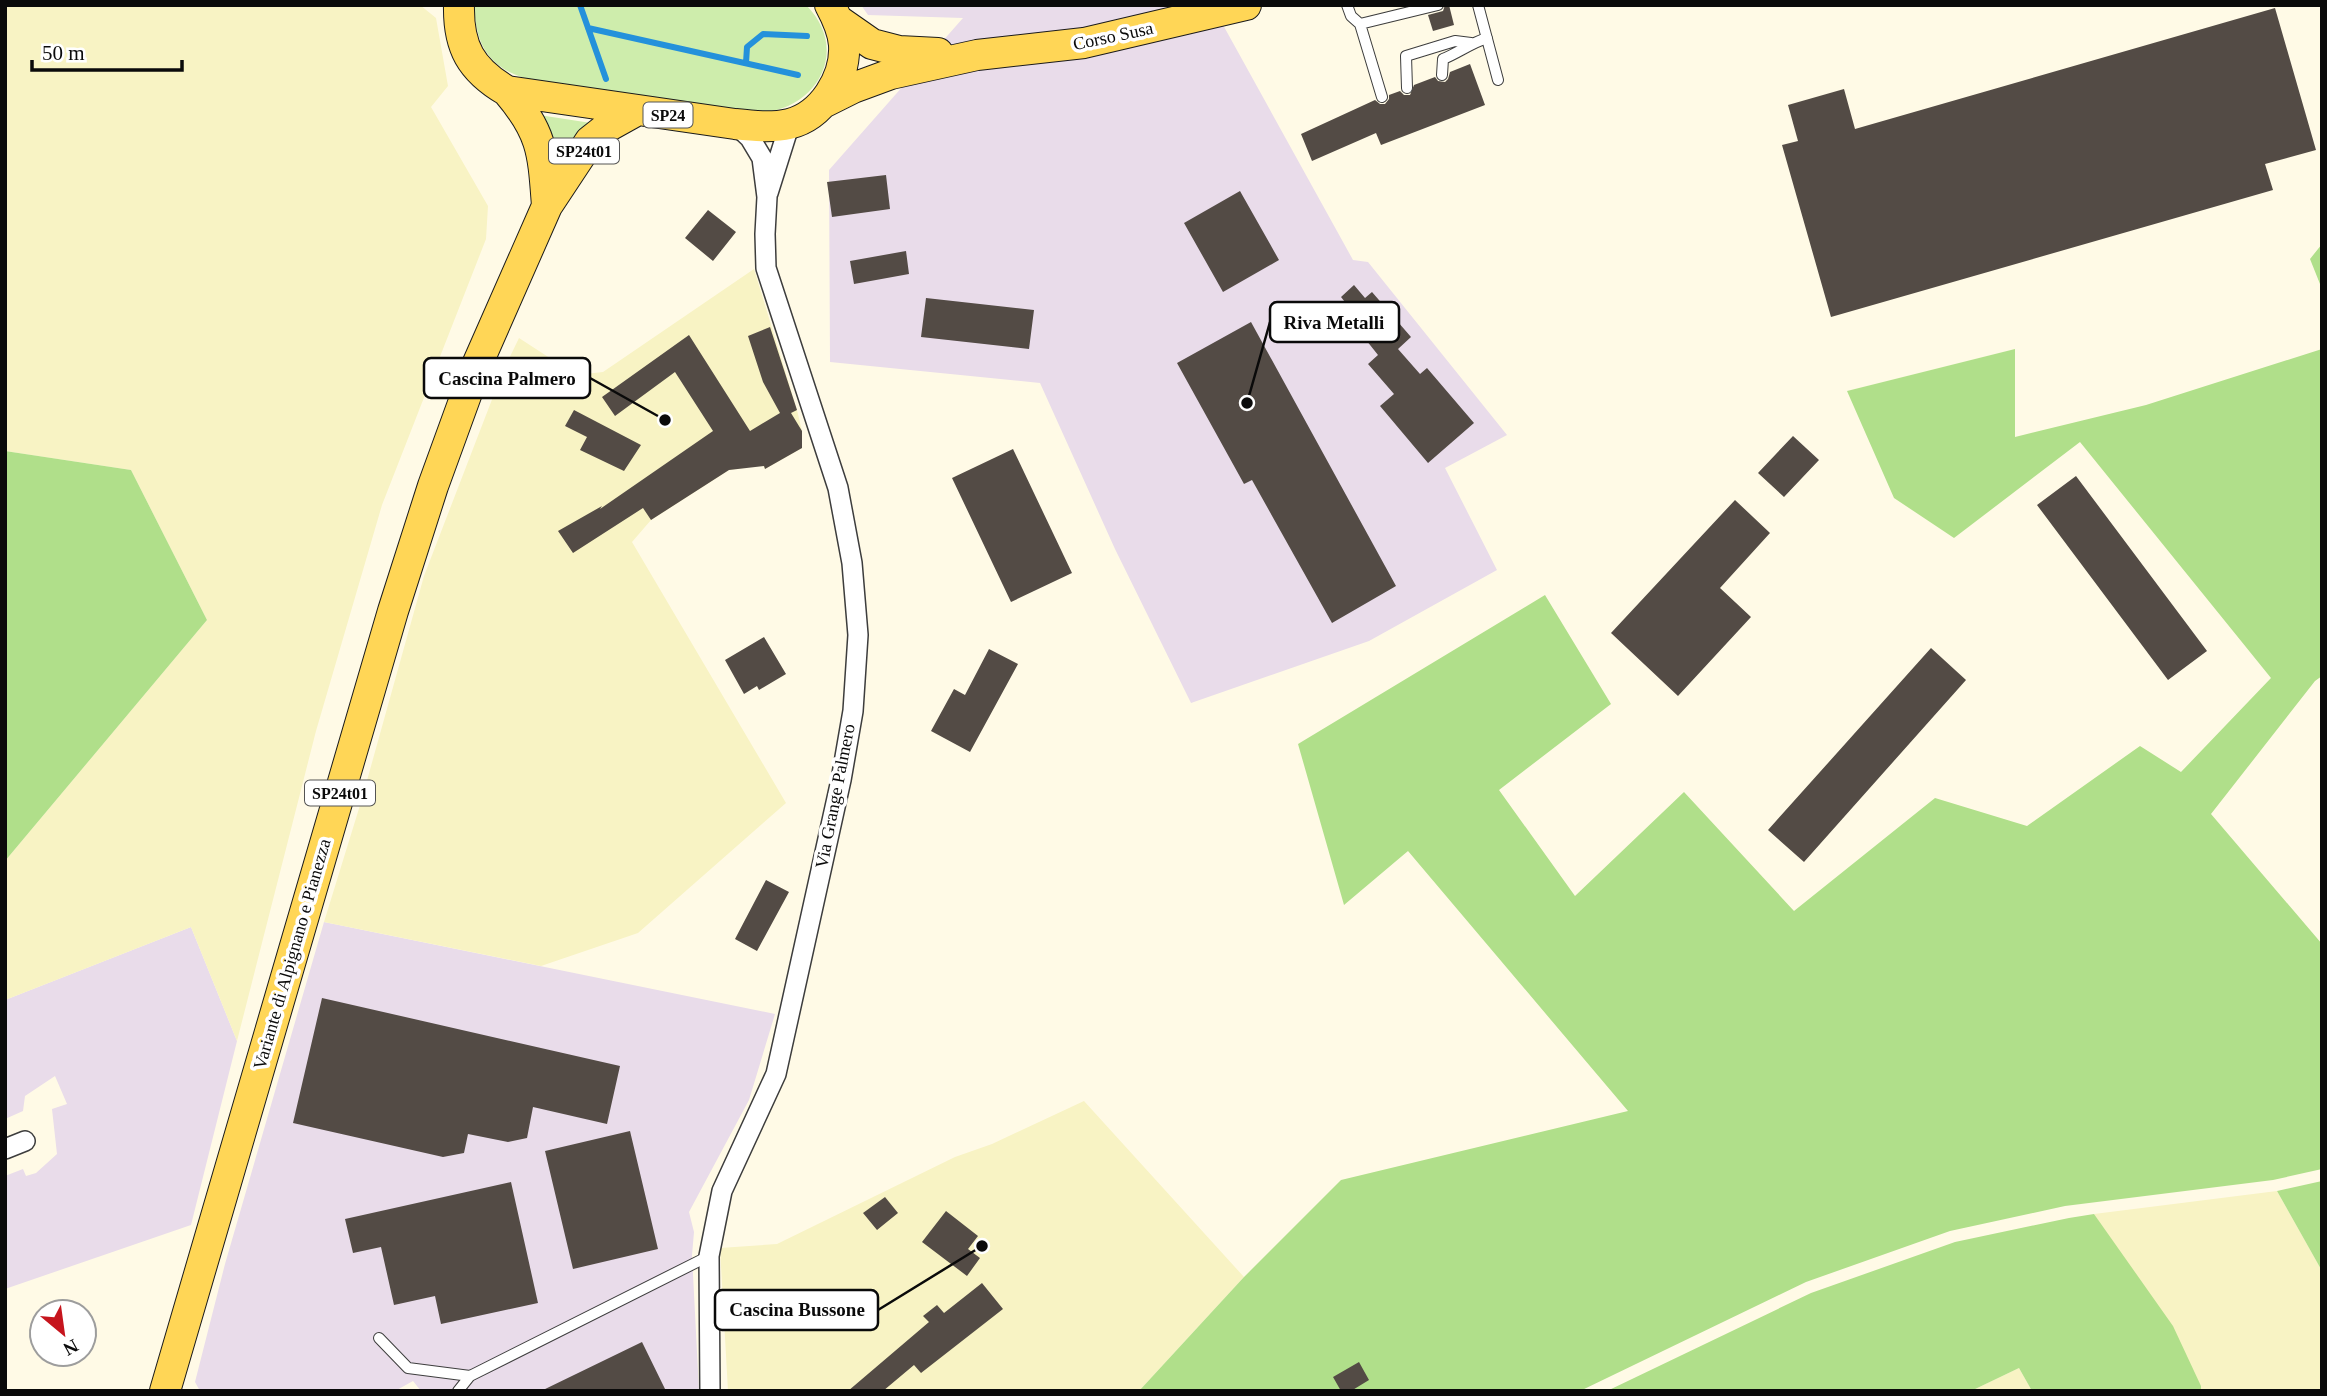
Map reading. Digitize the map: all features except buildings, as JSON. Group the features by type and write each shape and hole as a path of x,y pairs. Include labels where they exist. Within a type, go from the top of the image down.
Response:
{"main road":[{"name":"SP24","path":"459,5 459,27 464,46 474,64 485,79 507,91 764,126 790,123 809,116 824,103 834,86 844,46 834,13"},
{"name":"Corso Susa","path":"824,103 853,88 891,74 977,55 1084,43 1246,5"},
{"name":"Corso Susa","path":"834,13 872,44 899,51 977,55"},
{"name":"Variante di Alpignano e Pianezza","path":"507,91 525,113 541,146 547,206"},
{"name":"Variante di Alpignano e Pianezza","path":"165,1391 393,611 433,485 477,365 547,206 590,141 636,110"}],"street":[{"name":"Via Grange Palmero","path":"767,197 790,123"},
{"name":"Via Grange Palmero","path":"710,1391 709,1256 722,1191 776,1074 841,780 853,711 858,635 852,563 838,488 766,268 767,197 762,158 750,138 735,124"},
{"path":"5,1149 25,1141"}],"lane":[{"path":"1347,5 1350,16 1360,24 1382,97"},
{"path":"1360,24 1438,5"},
{"path":"1478,5 1498,80"},
{"path":"1442,75 1443,59 1471,43 1487,38"},
{"path":"1407,88 1406,55 1455,41 1471,43"},
{"path":"458,1391 470,1376 709,1256"},
{"path":"379,1338 408,1367 470,1376"}],"shaded area":[{"path":"5,5 420,5 436,18 448,86 431,107 488,206 486,239 382,505 316,731 237,1041 191,927 5,1000 5,861 207,620 131,470 5,451"},
{"path":"861,5 1212,5 1353,260 1368,262 1507,435 1445,468 1497,570 1369,641 1191,703 1115,549 1040,383 830,362 829,170 963,18 868,15"},
{"path":"754,269 797,410 802,431 802,448 765,469 759,458 743,468 729,470 651,520 632,542 786,803 638,933 541,966 324,922 361,802 424,576 503,371 519,338 576,375 603,372"},
{"path":"324,922 775,1014 749,1100 689,1212 694,1232 692,1255 699,1391 421,1391 413,1381 395,1391 200,1391 195,1382 225,1264"},
{"path":"191,927 237,1041 191,1225 5,1289 5,1176 23,1169 26,1176 36,1173 57,1154 52,1109 67,1104 55,1076 25,1096 23,1111 5,1119 5,1000"},
{"path":"1084,1101 1244,1277 1139,1391 728,1391 720,1248 777,1244 955,1157 992,1144"},
{"path":"2277,1191 2322,1271 2322,1391 2201,1391 2201,1386 2094,1214"},
{"path":"2019,1368 2032,1391 1971,1391"}],"green space":[{"path":"474,5 806,5 819,22 826,40 826,58 821,75 811,89 797,101 779,109 758,113 534,81 507,71 489,56 478,34"},
{"path":"539,115 591,123 558,175"},
{"path":"2322,244 2322,289 2310,259"},
{"path":"2015,349 2015,437 2146,405 2322,349 2322,676 2315,681 2211,814 2322,944 2322,1169 2273,1180 2065,1206 1950,1231 1806,1282 1580,1391 1139,1391 1244,1277 1341,1180 1628,1111 1408,851 1344,905 1298,744 1545,595 1611,704 1499,790 1575,896 1684,792 1794,911 1935,798 2027,826 2140,746 2181,772 2271,678 2080,442 1954,538 1894,498 1847,391"},
{"path":"5,451 131,470 207,620 5,861"},
{"path":"2322,1181 2322,1271 2277,1191"},
{"path":"2094,1214 2173,1326 2201,1391 2032,1391 2019,1368 1971,1391 1607,1391 1811,1293 1955,1242"}],"waterway":[{"path":"580,5 606,79"},
{"path":"588,28 798,75"},
{"path":"746,63 747,47 763,34 807,36"}],"place":[{"name":"Riva Metalli","path":"1247,403"},
{"name":"Cascina Palmero","path":"665,420"},
{"name":"Cascina Bussone","path":"982,1246"}]}
